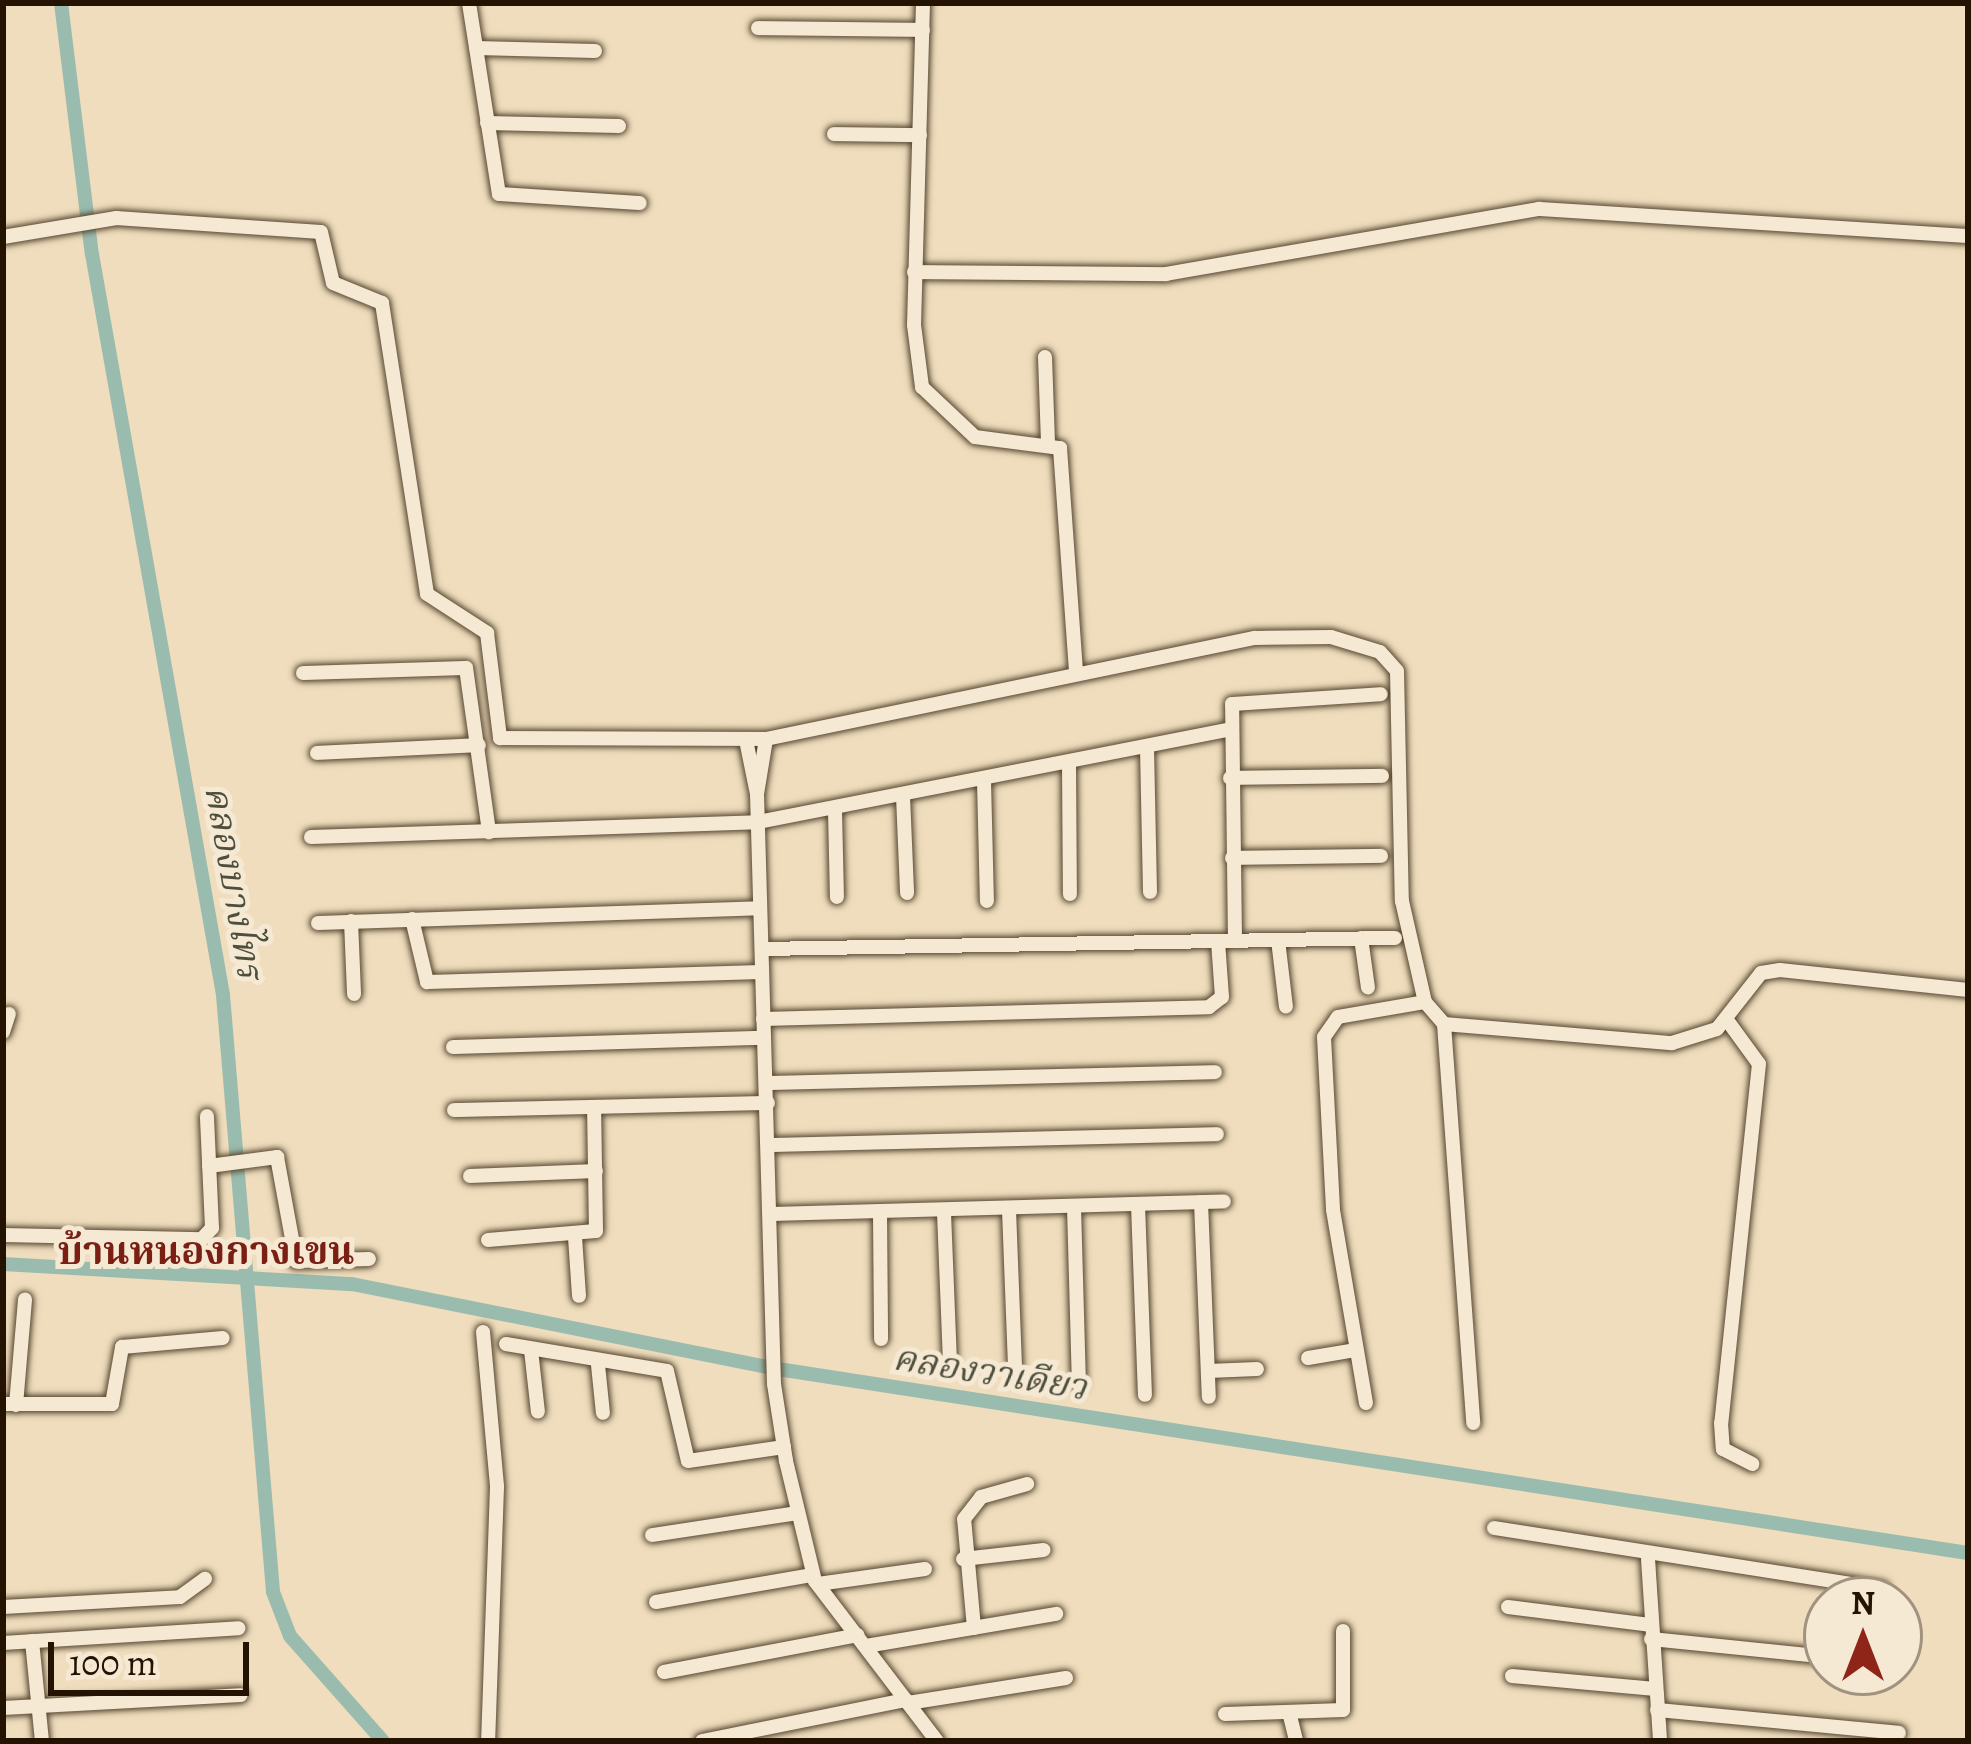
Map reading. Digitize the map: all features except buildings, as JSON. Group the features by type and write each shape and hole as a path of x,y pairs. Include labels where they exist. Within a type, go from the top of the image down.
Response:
{"street":[{"path":"469,3 504,199 640,203"},
{"path":"923,3 914,325 935,410 975,437 1048,443"},
{"path":"758,28 923,30"},
{"path":"476,48 595,51"},
{"path":"487,123 619,126"},
{"path":"834,134 920,135"},
{"path":"914,272 1166,274 1539,209 1968,236"},
{"path":"3,237 113,219 314,228 324,238 328,275 382,303 428,594 488,633 494,734 766,739 1076,672 1292,634 1390,661 1400,684 1402,901 1425,1002 1444,1024 1474,1423"},
{"path":"1045,357 1048,443 1064,463 1076,672"},
{"path":"303,673 466,668 488,832"},
{"path":"1235,941 1228,730 1238,700 1381,694"},
{"path":"311,837 758,822 984,782 1228,730"},
{"path":"757,794 766,739"},
{"path":"746,740 757,794 774,1384 784,1447 815,1580 937,1741"},
{"path":"317,753 479,745"},
{"path":"1147,748 1150,892"},
{"path":"1069,764 1070,893"},
{"path":"1230,778 1382,776"},
{"path":"984,782 987,901"},
{"path":"904,796 907,893"},
{"path":"835,811 837,897"},
{"path":"1232,858 1381,856"},
{"path":"318,922 760,908"},
{"path":"412,919 427,982 762,972"},
{"path":"351,922 354,994"},
{"path":"1361,938 1367,988"},
{"path":"762,949 1396,938"},
{"path":"1278,940 1286,1007"},
{"path":"763,1019 1209,1007 1222,997 1218,941"},
{"path":"1444,1024 1672,1043 1727,1020 1761,973 1780,970 1968,990"},
{"path":"1366,1403 1356,1350 1324,1037 1339,1017 1425,1002"},
{"path":"3,1032 9,1014"},
{"path":"1727,1020 1759,1064 1721,1423 1723,1449 1752,1464"},
{"path":"453,1047 764,1037"},
{"path":"767,1083 1215,1072"},
{"path":"454,1110 768,1102"},
{"path":"488,1240 575,1237 598,1224 594,1107"},
{"path":"3,1234 202,1239 212,1228 215,1164 207,1116"},
{"path":"769,1145 1216,1134"},
{"path":"215,1164 252,1157 280,1162 296,1261 369,1259"},
{"path":"470,1176 596,1171"},
{"path":"770,1214 944,1213 1224,1201"},
{"path":"1201,1202 1209,1397"},
{"path":"1138,1204 1145,1395"},
{"path":"1074,1208 1079,1384"},
{"path":"1009,1210 1015,1370"},
{"path":"944,1213 950,1360"},
{"path":"880,1214 881,1339"},
{"path":"575,1237 579,1296"},
{"path":"25,1299 10,1404 112,1404 122,1347 223,1338"},
{"path":"483,1332 496,1487 488,1741"},
{"path":"506,1344 598,1365 671,1374 688,1461 784,1447"},
{"path":"531,1350 538,1412"},
{"path":"1308,1358 1356,1350"},
{"path":"598,1365 603,1413"},
{"path":"1208,1371 1257,1370"},
{"path":"974,1628 963,1559 971,1507 1027,1484"},
{"path":"652,1535 797,1513"},
{"path":"1494,1528 1648,1558 1803,1578"},
{"path":"963,1559 1043,1550"},
{"path":"1648,1558 1660,1741"},
{"path":"656,1602 925,1569"},
{"path":"3,1607 180,1597 205,1579"},
{"path":"1508,1607 1803,1654"},
{"path":"664,1672 1056,1614"},
{"path":"3,1643 239,1628"},
{"path":"1225,1714 1346,1706 1342,1631"},
{"path":"32,1641 42,1741"},
{"path":"1512,1676 1655,1689"},
{"path":"701,1741 1066,1678"},
{"path":"3,1708 241,1695"},
{"path":"1657,1709 1899,1733"},
{"path":"1289,1712 1296,1741"}],"waterway":[{"name":"คลองบางไทร","path":"61,3 92,254 223,995 273,1592 290,1636 383,1741"},
{"name":"คลองวาเดียว","path":"3,1264 352,1284 778,1369 1968,1553"}],"district":[{"name":"บ้านหนองกางเขน","path":"206,1251"}]}
